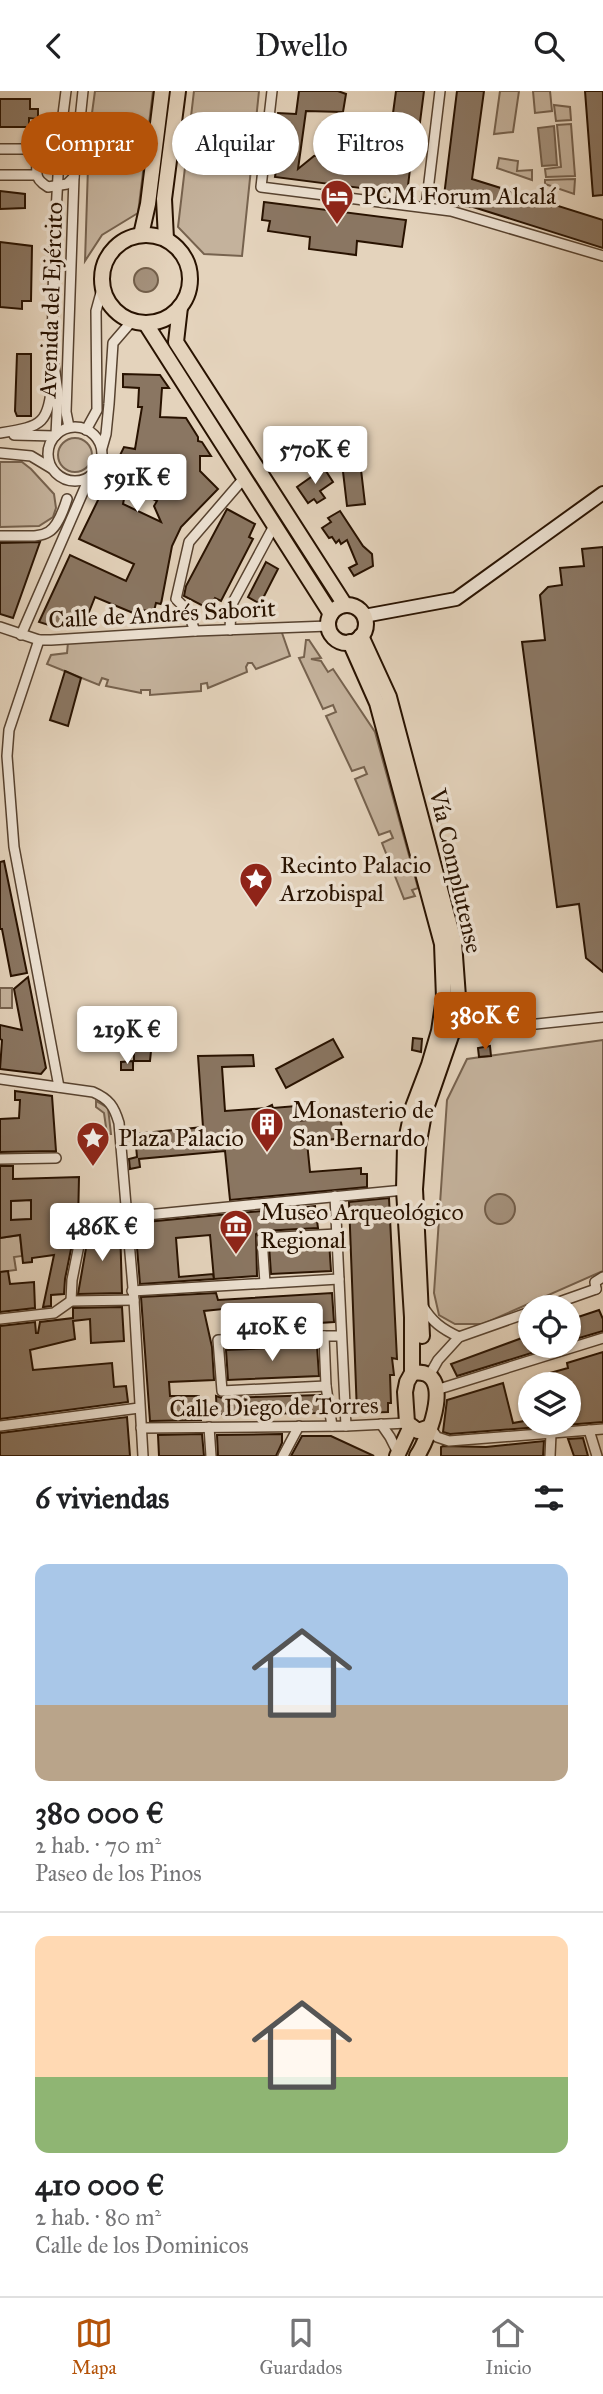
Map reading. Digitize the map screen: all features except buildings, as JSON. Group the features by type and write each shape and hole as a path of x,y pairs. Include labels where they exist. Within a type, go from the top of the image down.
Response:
{"main road":[{"path":"141,235 148,204 162,91"},
{"path":"166,239 163,199 178,91"},
{"path":"139,322 158,322 169,317 188,295 191,280 181,251 166,239 153,235 141,235 125,240 113,250 106,262 102,289 113,308 139,322 245,477 330,620 337,639 355,639 365,625 364,616 357,608 345,605 340,606 330,620"},
{"path":"180,307 176,342 345,605"},
{"name":"Vía Complutense","path":"355,639 389,697 454,942 458,997 452,1033 424,1114 418,1147 415,1189 422,1305 421,1374"},
{"name":"Vía Complutense","path":"355,639 377,703 442,944 444,998 440,1020 429,1065 413,1107 405,1145 404,1190 412,1317 421,1374"},
{"path":"398,1455 409,1425 405,1392 407,1382 421,1374 435,1384 435,1417 417,1456"},
{"path":"409,1425 418,1431 430,1427"}],"street":[{"name":"Avenida del Ejército","path":"63,112 66,91"},
{"name":"Avenida del Ejército","path":"81,112 83,91"},
{"path":"272,91 261,187 451,211 603,256"},
{"path":"426,207 440,91"},
{"path":"0,149 21,149"},
{"name":"Avenida del Ejército","path":"0,175 21,175"},
{"path":"37,175 48,187 67,184 74,177"},
{"name":"Avenida del Ejército","path":"0,434 29,429 42,421 49,408 54,370 54,251 58,175"},
{"name":"Avenida del Ejército","path":"69,427 66,412 74,177"},
{"path":"86,430 95,418 97,410 96,311 102,289"},
{"path":"21,635 90,476 99,464 106,434 113,343 139,322"},
{"name":"Avenida del Ejército","path":"54,370 58,393 55,435"},
{"path":"0,434 55,435 69,427 93,434 101,449"},
{"path":"52,468 48,452 55,435"},
{"path":"0,453 31,456 52,468 61,477 75,481 90,476"},
{"path":"61,477 67,499 66,532"},
{"path":"195,631 187,610 176,599 189,542 245,477"},
{"path":"364,616 456,599 603,492"},
{"path":"0,536 44,535 54,530 67,499"},
{"path":"230,630 231,607 275,524"},
{"name":"Calle de Andrés Saborit","path":"0,627 39,639 230,630 330,620"},
{"path":"39,639 5,730 14,847 59,1087"},
{"path":"452,1033 603,1017"},
{"path":"0,1079 93,1092 107,1098 115,1108 119,1123 133,1296 143,1456"},
{"path":"0,1159 56,1159"},
{"path":"126,1217 404,1190"},
{"path":"335,1196 346,1426"},
{"path":"71,1301 72,1280 82,1230"},
{"path":"265,1283 262,1238 337,1234"},
{"path":"581,1297 599,1292 595,1282 603,1277"},
{"path":"0,1318 54,1313 71,1301 339,1279"},
{"path":"422,1305 430,1319 439,1327 459,1337"},
{"path":"421,1374 459,1337 518,1316"},
{"path":"324,1336 326,1386 332,1426"},
{"path":"326,1386 222,1391 218,1340 341,1336"},
{"path":"436,1390 603,1338"},
{"path":"0,1426 139,1408"},
{"path":"381,1424 398,1455"},
{"name":"Calle Diego de Torres","path":"141,1428 409,1425"},
{"path":"283,1456 299,1426"},
{"path":"209,1427 211,1456"},
{"path":"430,1427 437,1437 449,1441 536,1435"},
{"path":"581,1431 603,1429"},
{"path":"589,1430 597,1456"},
{"path":"551,1435 551,1456"}],"shaded area":[{"path":"95,91 153,91 150,112 92,112"},
{"path":"194,91 259,91 257,112 192,112"},
{"path":"500,91 519,91 513,132 494,134"},
{"path":"533,91 550,91 552,111 535,113"},
{"path":"554,105 570,107 571,120 556,121"},
{"path":"571,124 575,176 546,177 545,169 561,167 557,125"},
{"path":"554,126 557,165 542,166 538,128"},
{"path":"499,158 518,161 517,171 532,170 532,180 497,168"},
{"path":"88,175 143,175 138,213 102,235 85,261"},
{"path":"184,175 250,175 242,256 204,254 178,227"},
{"path":"575,179 574,194 545,184 545,180"},
{"path":"146,268 154,272 158,280 154,288 146,292 138,288 134,280 138,272"},
{"path":"75,438 87,443 92,455 87,467 75,472 63,467 58,455 63,443"},
{"path":"0,462 22,462 31,469 54,494 56,508 53,517 39,526 0,527"},
{"path":"281,630 290,656 256,669 252,663 248,663 247,672 208,688 207,683 201,684 201,691 150,695 150,690 141,690 141,693 106,686 108,680 102,678 99,685 47,664 51,655 67,653 68,642"},
{"path":"306,640 309,640 321,658 311,659 321,661 328,672 333,669 375,732 418,888 412,890 415,896 404,899 382,843 393,838 390,831 379,835 355,779 367,774 364,767 352,771 326,716 336,712 333,705 323,709 299,658 304,657"},
{"path":"0,988 12,988 12,1008 0,1008"},
{"path":"603,1040 603,1271 549,1295 518,1295 518,1309 483,1324 455,1324 439,1315 434,1293 447,1100 467,1059"},
{"path":"96,1101 108,1108 111,1134 107,1134 104,1113 96,1107"},
{"path":"500,1194 510,1199 515,1209 510,1219 500,1224 490,1219 485,1209 490,1199"},
{"path":"31,1200 31,1219 11,1220 11,1201"},
{"path":"20,1235 22,1256 14,1257 16,1270 0,1272 0,1238"}],"place":[{"name":"PCM Forum Alcalá","path":"337,226"},
{"name":"Recinto Palacio Arzobispal","path":"256,909"},
{"name":"Monasterio de San Bernardo","path":"267,1154"},
{"name":"Plaza Palacio","path":"93,1168"},
{"name":"Museo Arqueológico Regional","path":"236,1256"}]}
